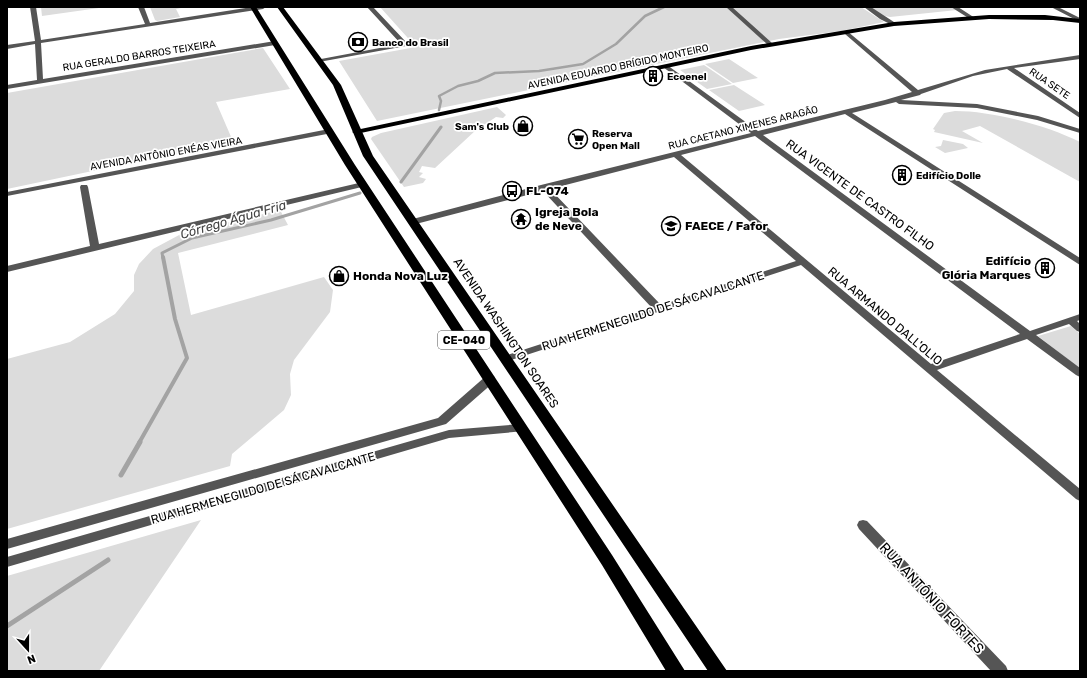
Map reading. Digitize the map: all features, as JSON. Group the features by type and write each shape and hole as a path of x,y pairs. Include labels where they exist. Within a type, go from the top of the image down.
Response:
{"highway":[{"name":"AVENIDA WASHINGTON SOARES","path":"280,7 321,61 343,95 356,132 368,156 505,360 718,671"},
{"name":"CE-040","path":"257,8 275,43 329,131 490,379 676,671"}],"main road":[{"name":"AVENIDA EDUARDO BRÍGIDO MONTEIRO","path":"356,132 770,44 847,33 963,12 997,12 1080,21"},
{"name":"AVENIDA EDUARDO BRÍGIDO MONTEIRO","path":"890,24 972,18 1052,18"}],"street":[{"path":"33,7 38,42 40,81"},
{"path":"141,7 148,25"},
{"path":"321,61 404,45 404,43 370,7"},
{"path":"729,7 770,44"},
{"path":"867,7 890,24"},
{"path":"954,7 972,18"},
{"path":"1054,7 1080,21"},
{"path":"7,47 257,8"},
{"path":"847,33 918,94"},
{"name":"RUA GERALDO BARROS TEIXEIRA","path":"7,87 275,43"},
{"name":"RUA CAETANO XIMENES ARAGÃO","path":"412,222 544,187 918,94 971,75 1008,67 1080,57"},
{"name":"RUA VICENTE DE CASTRO FILHO","path":"665,66 1080,373"},
{"name":"RUA SETE","path":"1008,67 1080,116"},
{"path":"887,102 977,106 1026,115 1080,131"},
{"path":"846,112 1080,262"},
{"name":"AVENIDA ANTÔNIO ENÉAS VIEIRA","path":"7,194 100,174 228,152 329,131"},
{"name":"RUA ARMANDO DALL'OLIO","path":"675,154 1080,496"},
{"path":"7,269 363,184"},
{"path":"84,187 95,248"},
{"path":"544,187 658,308"},
{"name":"RUA HERMENEGILDO DE SÁ CAVALCANTE","path":"505,360 658,308 802,262"},
{"path":"928,369 1075,318 1080,329"},
{"name":"RUA HERMENEGILDO DE SÁ CAVALCANTE","path":"7,544 442,421 490,379"},
{"path":"442,421 449,434"},
{"name":"RUA HERMENEGILDO DE SÁ CAVALCANTE","path":"7,562 449,434 521,428"},
{"name":"RUA ANTÔNIO FORTES","path":"863,525 1002,671"}],"shaded area":[{"path":"41,7 106,7 42,16"},
{"path":"150,7 186,7 176,9 180,17 157,21 155,20"},
{"path":"380,7 861,7 884,22 841,31 779,39 377,121 339,61 416,47"},
{"path":"870,7 951,7 957,10 890,17 885,16"},
{"path":"263,48 290,89 216,102 235,146 159,157 7,189 7,93"},
{"path":"729,59 758,78 733,83 705,64"},
{"path":"704,65 732,84 707,89 680,70"},
{"path":"734,85 765,105 739,111 709,90"},
{"path":"497,107 506,115 503,118 496,117 481,127 470,123 465,127 468,128 465,131 470,132 476,130 435,168 422,166 419,172 423,173 419,177 426,179 423,183 404,187 371,139 372,137 381,133"},
{"path":"955,111 986,113 1019,120 1052,130 1080,142 1080,182 980,126 962,131 983,143 934,132 935,130 933,129 944,113"},
{"path":"943,140 963,144 968,148 945,153 935,147 941,146"},
{"path":"280,210 288,225 178,253 191,315 324,277 333,290 330,312 294,360 290,374 291,395 284,410 232,454 230,466 7,529 7,359 70,342 115,314 134,291 134,275 139,264 153,249 181,234"},
{"path":"1071,326 1080,334 1080,369 1038,336"},
{"path":"201,520 99,671 7,671 7,576"}],"waterway":[{"name":"Córrego Água Fria","path":"439,110 441,101 439,96 458,86 478,81 495,73 539,71 583,64 616,44 645,16 664,7"},
{"name":"Córrego Água Fria","path":"401,182 441,127"},
{"name":"Córrego Água Fria","path":"163,258 162,253 192,238 271,220 360,193"},
{"name":"Córrego Água Fria","path":"139,443 187,358 175,319 163,257"},
{"name":"Córrego Água Fria","path":"121,475 140,442"},
{"name":"Córrego Água Fria","path":"7,626 108,560"}],"place":[{"name":"Banco do Brasil","path":"358,42"},
{"name":"Ecoenel","path":"653,76"},
{"name":"Sam's Club","path":"523,126"},
{"name":"Reserva Open Mall","path":"578,139"},
{"name":"Edifício Dolle","path":"902,175"},
{"name":"FL-074","path":"512,191"},
{"name":"Igreja Bola de Neve","path":"521,219"},
{"name":"FAECE / Fafor","path":"671,226"},
{"name":"Edifício Glória Marques","path":"1045,268"},
{"name":"Honda Nova Luz","path":"339,276"}]}
